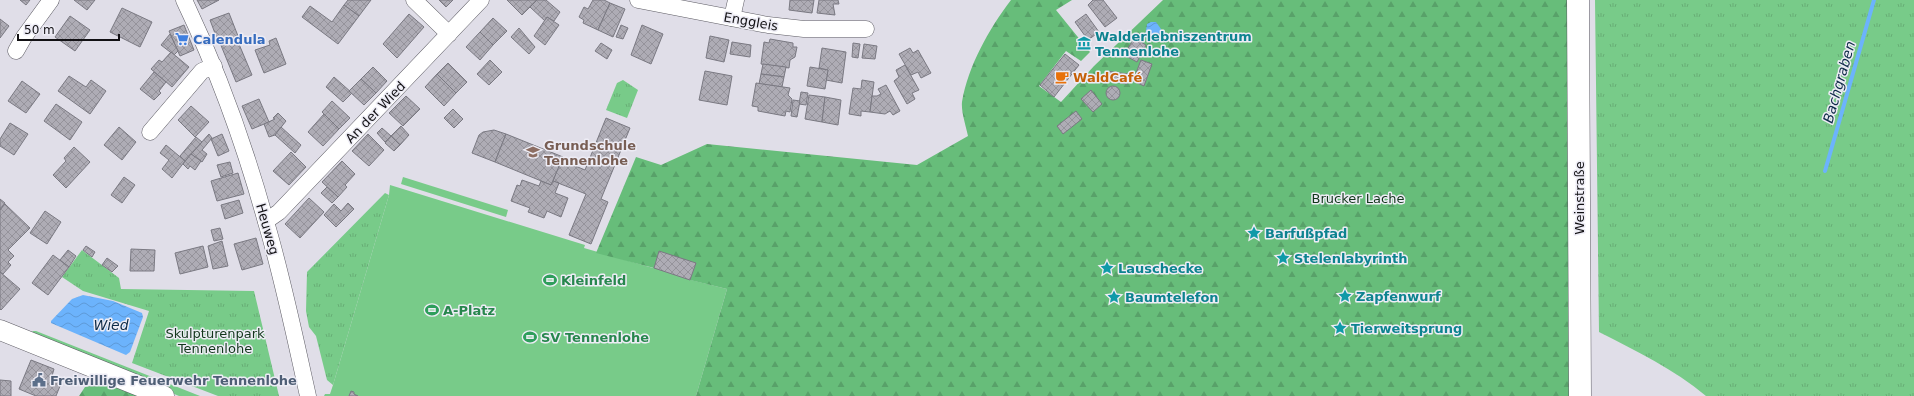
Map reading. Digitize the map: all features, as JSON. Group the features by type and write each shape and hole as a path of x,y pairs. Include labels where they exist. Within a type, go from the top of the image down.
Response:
{"main road":[{"name":"Weinstraße","path":"1578,0 1580,396"}],"street":[{"path":"16,51 24,36 51,0"},
{"name":"Heuweg","path":"184,0 214,66 244,149 266,221 308,396"},
{"path":"414,0 449,34"},
{"name":"An der Wied","path":"266,221 279,212 481,0"},
{"name":"Enggleis","path":"638,0 732,18 795,28 866,29"},
{"path":"732,18 736,0"},
{"path":"150,132 202,71 214,66"},
{"path":"0,330 164,396"}],"green space":[{"name":"Brucker Lache","path":"1011,0 1072,0 1056,10 1090,52 1081,61 1066,51 1039,86 1061,102 1094,66 1163,0 1571,0 1573,396 696,396 727,289 690,280 695,263 659,252 654,268 596,253 636,157 661,165 707,144 917,165 968,136 963,115 962,102 969,75 980,48"},
{"path":"1595,0 1914,0 1914,396 1706,396 1694,386 1668,369 1641,353 1599,332"},
{"path":"623,80 638,90 627,118 606,110 617,83"},
{"path":"403,177 508,210 506,217 401,184"},
{"name":"SV Tennenlohe","path":"390,185 585,245 584,248 653,268 659,251 696,263 691,280 727,289 696,396 324,396 325,394 330,394 333,385 389,195"},
{"path":"385,193 389,195 333,385 327,380 316,336 309,327 306,311 307,272"},
{"name":"Skulpturenpark Tennenlohe","path":"82,250 119,278 121,289 254,291 279,396 218,396 132,363 149,311 83,291 62,277"},
{"path":"33,331 200,396 179,396 31,333"},
{"path":"110,382 143,396 79,396 85,387"}],"water":[{"path":"1156,22 1161,29 1157,41 1145,37 1147,24"},
{"name":"Wied","path":"83,295 113,301 142,313 143,317 130,352 126,355 51,323 51,321 72,299"}],"building":[{"path":"20,0 30,0 26,5"},
{"path":"74,0 95,0 87,10"},
{"path":"197,0 219,0 202,9"},
{"path":"348,0 371,0 359,16 344,5"},
{"path":"439,0 453,0 446,7"},
{"path":"507,0 537,0 522,15"},
{"path":"537,0 546,0 560,12 554,21 547,17 545,21 530,7"},
{"path":"593,0 604,0 610,3 598,30 583,23 584,20 579,17 584,7 588,9"},
{"path":"790,0 814,0 812,13 789,10"},
{"path":"819,0 838,0 839,4 833,4 835,15 817,13"},
{"path":"1093,0 1103,0 1117,18 1105,27 1088,5"},
{"path":"610,3 625,9 613,37 598,30"},
{"path":"344,5 359,16 338,44 302,17 310,6 332,22"},
{"path":"122,8 152,22 140,47 110,32"},
{"path":"229,13 238,36 219,44 210,20"},
{"path":"409,14 424,27 397,58 383,44"},
{"path":"1086,14 1099,32 1088,40 1075,22"},
{"path":"70,16 90,30 75,51 55,37"},
{"path":"547,17 559,25 545,45 534,36"},
{"path":"493,18 507,31 493,45 480,32"},
{"path":"0,19 9,26 0,38"},
{"path":"184,25 194,50 180,56 169,31"},
{"path":"621,25 628,28 623,39 616,37"},
{"path":"642,25 663,34 651,64 631,55"},
{"path":"519,28 535,47 529,54 511,37"},
{"path":"480,32 493,45 480,60 466,47"},
{"path":"170,34 178,51 174,55 161,45"},
{"path":"710,36 729,40 724,62 706,58"},
{"path":"236,37 252,75 236,82 220,43"},
{"path":"276,38 286,64 264,73 255,50 270,45 269,41"},
{"path":"1134,38 1146,45 1137,62 1124,55"},
{"path":"770,39 793,43 793,47 797,47 795,57 790,60 789,68 761,64 764,42 769,43"},
{"path":"732,42 751,45 750,57 730,54"},
{"path":"601,43 612,50 607,59 595,51"},
{"path":"853,43 860,44 858,58 852,57"},
{"path":"864,44 877,46 875,59 862,58"},
{"path":"822,48 846,52 842,83 826,80 828,70 819,68"},
{"path":"910,48 913,53 918,50 931,73 921,78 918,72 911,75 899,54"},
{"path":"171,52 189,67 172,87 151,69 159,60 162,62"},
{"path":"1065,54 1079,65 1054,97 1040,85"},
{"path":"490,60 502,72 489,85 477,74"},
{"path":"1141,60 1152,64 1144,86 1133,81"},
{"path":"448,63 467,82 456,93 437,74"},
{"path":"763,64 786,67 784,77 761,74"},
{"path":"905,65 919,90 912,93 915,99 907,104 894,81 899,77 896,70"},
{"path":"373,67 387,81 376,93 361,79"},
{"path":"810,67 828,70 825,89 807,86"},
{"path":"705,71 732,76 727,105 699,100"},
{"path":"1106,71 1128,74 1127,84 1105,80"},
{"path":"154,72 166,82 159,91 161,93 154,100 140,89"},
{"path":"437,74 456,93 444,106 425,87"},
{"path":"761,74 784,77 782,87 759,84"},
{"path":"69,76 86,87 91,80 106,91 90,114 58,91"},
{"path":"334,77 352,93 343,102 326,87"},
{"path":"361,79 376,93 364,105 349,91"},
{"path":"862,80 874,82 870,112 861,111 861,116 849,114 853,88 861,89"},
{"path":"22,81 40,94 26,113 8,101"},
{"path":"756,83 790,88 788,95 792,99 790,112 786,111 785,116 758,111 758,107 752,106"},
{"path":"886,85 900,111 893,115 890,111 885,114 870,112 872,96 881,94 878,89"},
{"path":"1113,86 1118,88 1120,93 1118,98 1113,100 1108,98 1106,93 1108,88"},
{"path":"1091,90 1102,104 1093,112 1081,99"},
{"path":"801,92 808,93 806,105 799,104"},
{"path":"809,95 825,97 822,122 805,119"},
{"path":"406,96 420,109 403,126 389,113"},
{"path":"825,97 841,100 838,125 822,122"},
{"path":"259,99 269,122 252,129 242,106"},
{"path":"793,100 800,101 797,117 791,116"},
{"path":"332,101 350,118 339,129 322,112"},
{"path":"56,104 82,122 70,140 44,121"},
{"path":"191,106 209,122 195,137 178,120"},
{"path":"453,109 463,119 454,128 444,118"},
{"path":"1076,111 1082,119 1063,134 1057,126"},
{"path":"278,113 286,121 275,135 269,137 264,124 275,119 273,118"},
{"path":"324,114 339,129 323,146 308,132"},
{"path":"606,118 630,128 601,199 608,202 591,244 569,235 586,194 553,181 561,160 585,170"},
{"path":"10,123 28,134 14,155 0,146 0,139"},
{"path":"401,126 409,135 400,145 391,136"},
{"path":"119,127 136,142 122,160 104,145"},
{"path":"281,127 301,145 295,153 275,135"},
{"path":"382,128 391,136 385,142 377,133"},
{"path":"494,130 506,134 495,162 472,153 479,135 483,132"},
{"path":"209,134 212,138 202,150 207,154 202,162 191,154"},
{"path":"222,134 229,151 218,156 211,139"},
{"path":"368,134 384,150 369,166 352,151"},
{"path":"506,134 563,157 551,185 495,162"},
{"path":"391,136 400,145 394,151 385,143"},
{"path":"196,137 202,142 185,161 180,156"},
{"path":"166,145 185,161 172,178 162,169 169,160 160,153"},
{"path":"74,147 90,162 66,188 53,175 66,161 64,158"},
{"path":"291,152 306,167 289,185 273,171"},
{"path":"191,154 201,161 195,170 190,166 188,169 183,164"},
{"path":"342,161 355,174 345,185 347,187 338,197 322,182"},
{"path":"230,162 233,173 221,177 217,165"},
{"path":"238,173 244,194 217,201 211,181"},
{"path":"124,177 135,185 122,203 111,195"},
{"path":"522,180 539,186 541,181 551,185 553,181 559,183 555,193 568,198 561,217 547,211 544,218 528,212 530,208 511,201 517,185 520,186"},
{"path":"327,187 338,197 332,203 321,193"},
{"path":"309,198 324,212 300,238 285,224"},
{"path":"0,199 5,203 0,210"},
{"path":"239,200 243,213 225,219 221,205"},
{"path":"348,203 354,209 336,227 324,215 334,204 341,211"},
{"path":"5,204 30,228 8,250 14,256 8,262 11,265 3,274 0,272 0,210"},
{"path":"45,211 61,222 47,244 30,233"},
{"path":"220,228 223,239 214,241 211,230"},
{"path":"256,238 263,264 242,270 234,244"},
{"path":"222,241 228,266 213,269 208,246"},
{"path":"86,246 95,252 92,257 83,250"},
{"path":"203,246 208,267 180,274 175,253"},
{"path":"131,249 155,250 154,271 130,271"},
{"path":"68,250 76,256 69,267 60,260"},
{"path":"659,251 696,263 690,280 654,268"},
{"path":"53,255 69,267 48,295 32,283"},
{"path":"107,258 118,266 112,272 102,265"},
{"path":"0,272 20,289 1,310 0,309"},
{"path":"31,360 54,369 52,376 62,381 56,396 36,396 19,389"},
{"path":"0,380 11,381 11,396 0,396"},
{"path":"351,391 354,392 354,394 358,396 349,396"}],"waterway":[{"name":"Bachgraben","path":"1825,171 1874,0"}],"place":[{"name":"Calendula","path":"182,39"},
{"name":"Walderlebniszentrum Tennenlohe","path":"1084,43"},
{"name":"WaldCafé","path":"1062,77"},
{"name":"Grundschule Tennenlohe","path":"533,152"},
{"name":"Barfußpfad","path":"1254,233"},
{"name":"Stelenlabyrinth","path":"1283,258"},
{"name":"Lauschecke","path":"1107,268"},
{"name":"Kleinfeld","path":"550,280"},
{"name":"Zapfenwurf","path":"1345,296"},
{"name":"Baumtelefon","path":"1114,297"},
{"name":"A-Platz","path":"432,310"},
{"name":"Tierweitsprung","path":"1340,328"},
{"name":"SV Tennenlohe","path":"530,337"},
{"name":"Freiwillige Feuerwehr Tennenlohe","path":"39,380"}]}
